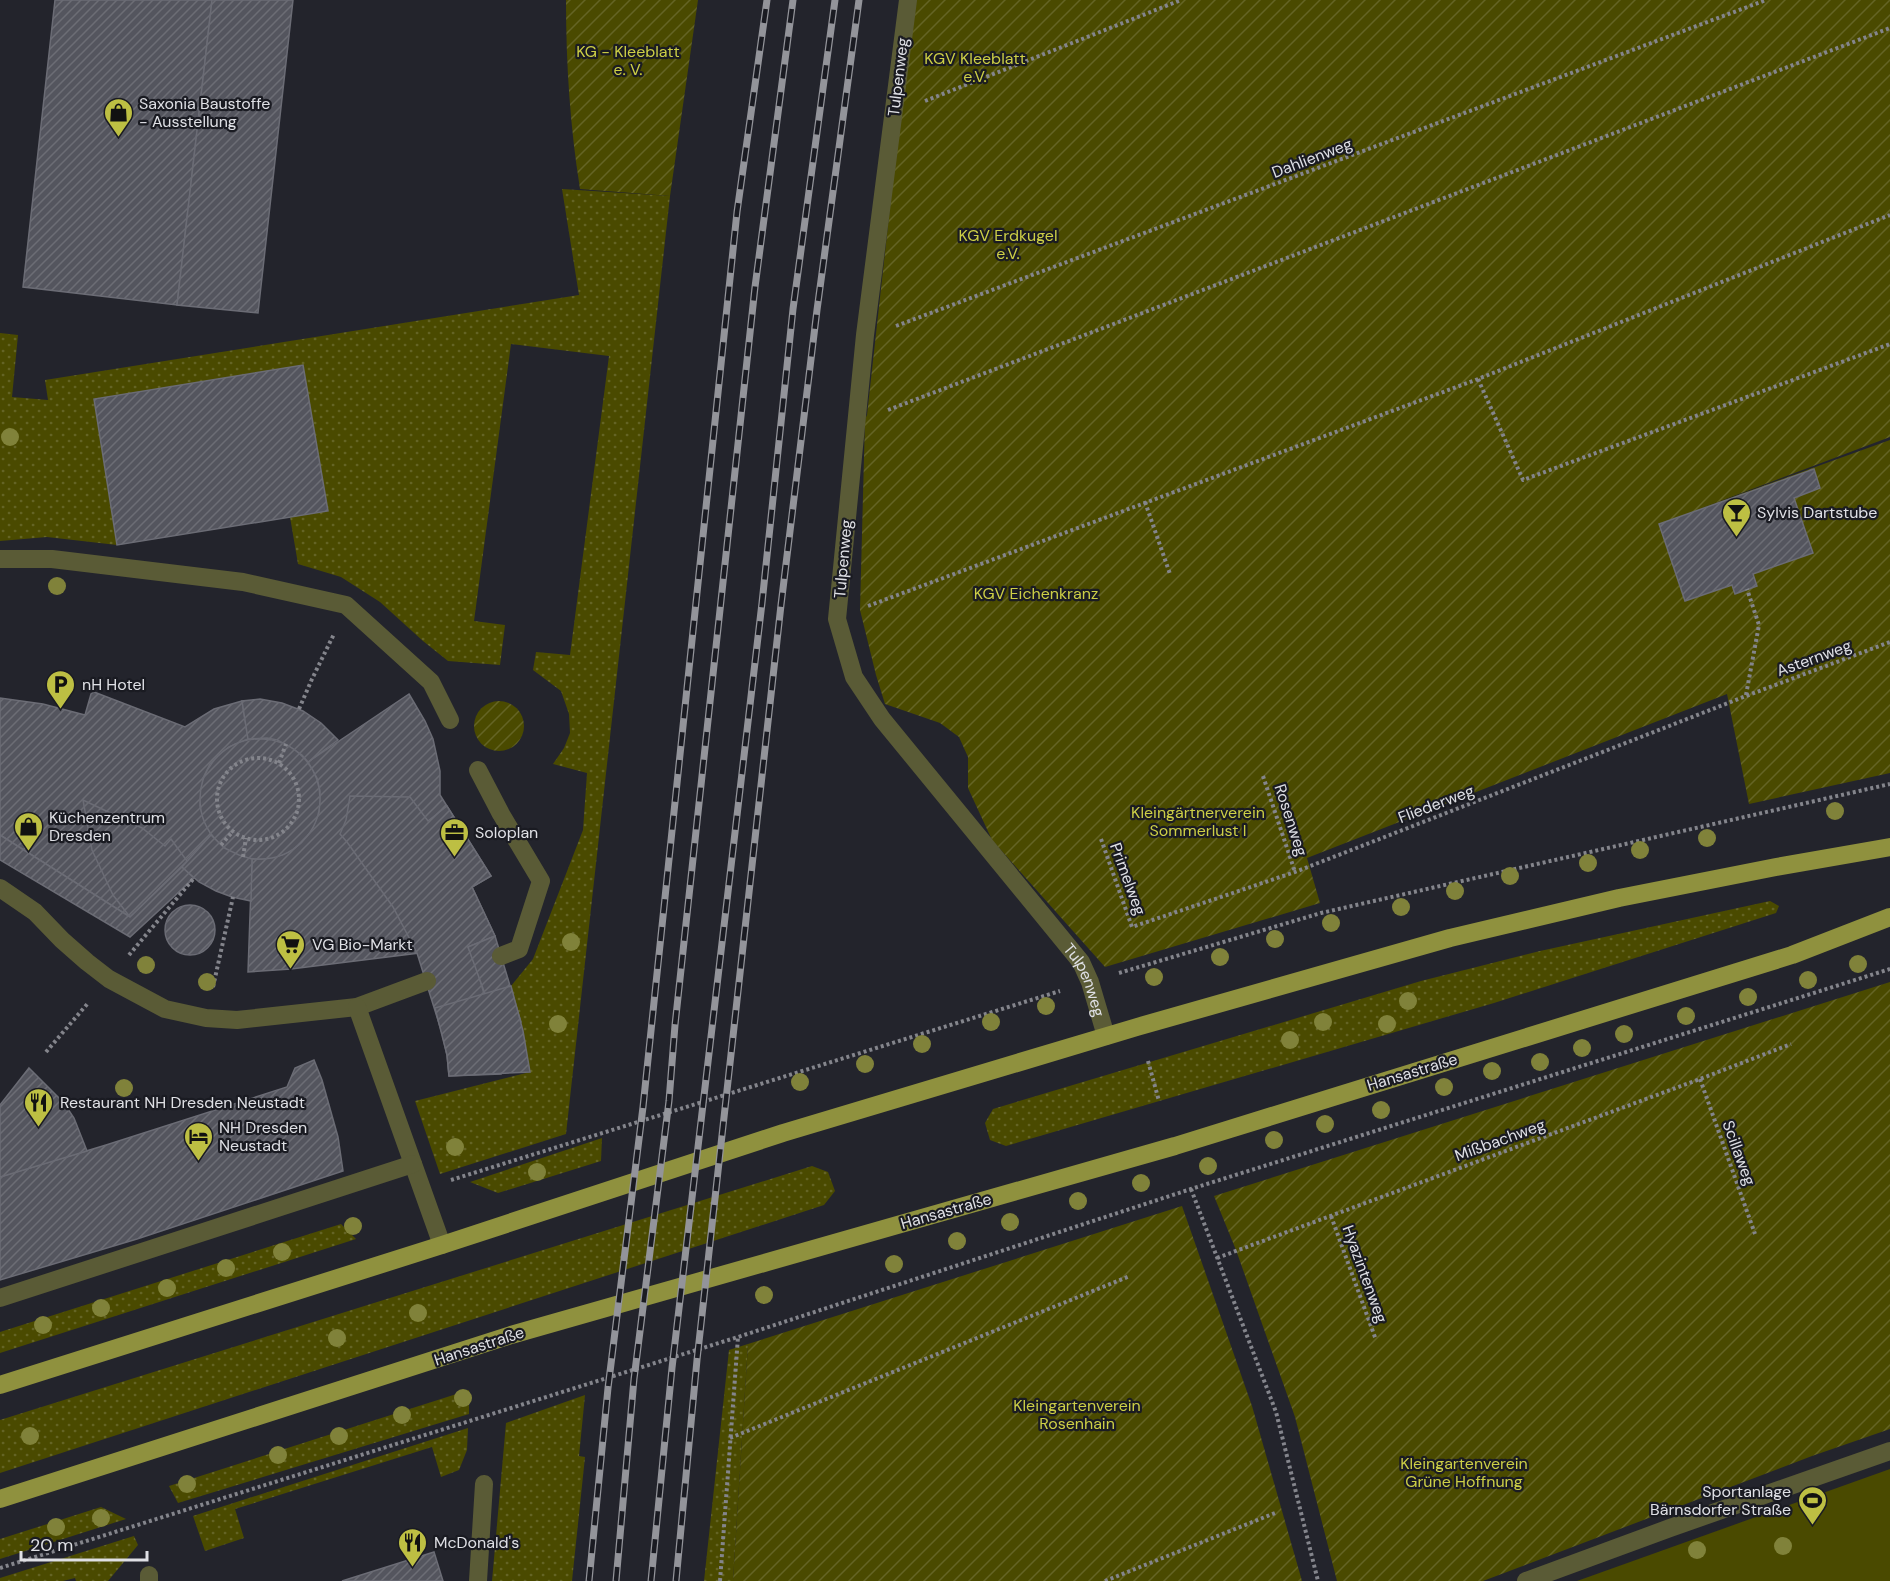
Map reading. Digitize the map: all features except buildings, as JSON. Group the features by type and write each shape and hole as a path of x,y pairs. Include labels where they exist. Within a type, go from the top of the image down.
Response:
{"main road":[{"path":"0,1385 442,1245 783,1133 1106,1036 1450,938 1619,898 1776,867 1890,848"},
{"name":"Hansastraße","path":"0,1499 511,1335 1187,1142 1792,955 1890,917"}],"street":[{"name":"Tulpenweg","path":"908,0 865,335 837,619 854,677 882,719 1081,962 1090,981 1106,1036"},
{"path":"0,560 52,559 243,582 346,605 431,682 450,720"},
{"path":"478,770 541,881 519,949 501,956"},
{"path":"0,888 35,912 62,940 109,979 165,1009 206,1018 237,1020 357,1007 427,981"},
{"path":"357,1007 442,1245"},
{"path":"0,1298 413,1164"},
{"path":"1526,1581 1890,1451"},
{"path":"478,1581 484,1484"}],"path":[{"path":"894,113 1181,0"},
{"name":"Dahlienweg","path":"865,335 877,334 1766,0"},
{"path":"856,420 876,415 1890,28"},
{"path":"837,619 1478,379 1890,215"},
{"path":"1478,379 1522,480 1890,344"},
{"path":"1145,502 1170,574"},
{"path":"1746,696 1760,625 1747,589"},
{"path":"299,709 346,605"},
{"name":"Asternweg","path":"1746,696 1890,642"},
{"name":"Fliederweg","path":"1132,927 1295,872 1746,696"},
{"path":"279,763 286,744"},
{"path":"251,758 270,759 287,769 295,780 299,794 299,808 293,821 284,831 275,836 257,840 246,838 233,831 222,818 218,804 218,791 222,778 229,769 251,758"},
{"name":"Rosenweg","path":"1263,776 1295,872"},
{"path":"422,1189 1090,981 1321,912 1890,784"},
{"path":"221,845 233,831"},
{"path":"243,857 246,838"},
{"name":"Primelweg","path":"1101,838 1132,927"},
{"path":"206,1018 233,897"},
{"path":"0,1568 738,1337 1191,1189 1890,969"},
{"name":"Mißbachweg","path":"1217,1258 1791,1044"},
{"path":"1148,1061 1159,1101"},
{"name":"Scillaweg","path":"1700,1079 1755,1234"},
{"path":"1191,1189 1276,1412 1318,1581"},
{"name":"Hyazintenweg","path":"1331,1216 1376,1340"},
{"path":"730,1438 1130,1276"},
{"path":"720,1581 738,1337"},
{"path":"1104,1581 1275,1513"}],"green space":[{"name":"KG - Kleeblatt e. V.","path":"566,0 698,0 670,196 580,189 569,95"},
{"path":"916,0 1890,0 1890,437 1699,509 1890,440 1890,773 1749,804 1727,694 1307,858 1320,903 1105,967 992,840 968,788 968,757 959,737 940,723 885,704 860,610 865,419"},
{"path":"562,189 670,196 566,1134 440,1174 415,1101 530,1072 523,1031 511,986 533,959 583,830 587,773 553,764 564,748 570,733 569,714 561,691 533,670 536,652 570,655 609,356 511,344 474,621 505,625 500,665 448,661 380,602 341,577 298,564 290,517 94,399 117,545 47,537 0,541 0,333 18,335 12,397 48,400 45,380 579,295"},
{"path":"494,701 504,701 517,708 524,721 524,731 517,744 504,751 494,751 485,747 478,740 474,731 474,721 478,712 485,705"},
{"path":"253,774 263,774 278,784 282,798 281,807 272,818 263,822 253,822 238,812 234,803 234,793 244,778"},
{"path":"1770,901 1779,906 1776,913 1494,1003 1006,1146 990,1140 985,1123 993,1109 1421,981 1540,951"},
{"name":"Kleingartenverein Grüne Hoffnung","path":"1890,982 1890,1429 1812,1456 1483,1581 1337,1581 1295,1417 1236,1250 1214,1196"},
{"path":"602,1138 601,1161 498,1193 470,1182"},
{"path":"812,1166 828,1172 835,1191 824,1205 0,1473 0,1420"},
{"name":"Kleingartenverein Rosenhain","path":"1182,1206 1252,1406 1302,1581 733,1581 748,1344"},
{"path":"341,1224 356,1239 0,1353 0,1332"},
{"path":"748,1344 733,1581 704,1581 729,1350"},
{"path":"469,1390 469,1414 178,1503 169,1486"},
{"path":"585,1395 579,1456 585,1457 572,1581 492,1581 506,1423"},
{"path":"468,1428 467,1450 459,1470 441,1477 432,1447 235,1509 244,1538 205,1551 193,1516"},
{"name":"Sportanlage Bärnsdorfer Straße","path":"1890,1469 1890,1581 1577,1581"},
{"path":"101,1507 126,1519 0,1559 0,1539"},
{"path":"134,1536 138,1545 108,1581 76,1581 75,1578 63,1581 0,1581 0,1578"}],"railway":[{"path":"589,1581 608,1388 643,1107 737,212 767,0"},
{"path":"616,1581 634,1379 669,1101 675,1025 755,287 793,0"},
{"path":"651,1581 672,1368 762,603 793,309 835,0"},
{"path":"676,1581 697,1360 781,605 817,310 859,0"}],"place":[{"name":"Saxonia Baustoffe - Ausstellung","path":"118,138"},
{"name":"Sylvis Dartstube","path":"1736,538"},
{"name":"nH Hotel","path":"61,710"},
{"name":"Küchenzentrum Dresden","path":"28,852"},
{"name":"Soloplan","path":"454,858"},
{"name":"VG Bio-Markt","path":"291,970"},
{"name":"Restaurant NH Dresden Neustadt","path":"39,1128"},
{"name":"NH Dresden Neustadt","path":"198,1162"},
{"name":"Sportanlage Bärnsdorfer Straße","path":"1812,1526"},
{"name":"McDonald's","path":"413,1568"}],"park label":[{"name":"KGV Kleeblatt e.V.","path":"975,67"},
{"name":"KGV Erdkugel e.V.","path":"1008,244"},
{"name":"KGV Eichenkranz","path":"1036,593"},
{"name":"Kleingärtnerverein Sommerlust I","path":"1198,821"}]}
